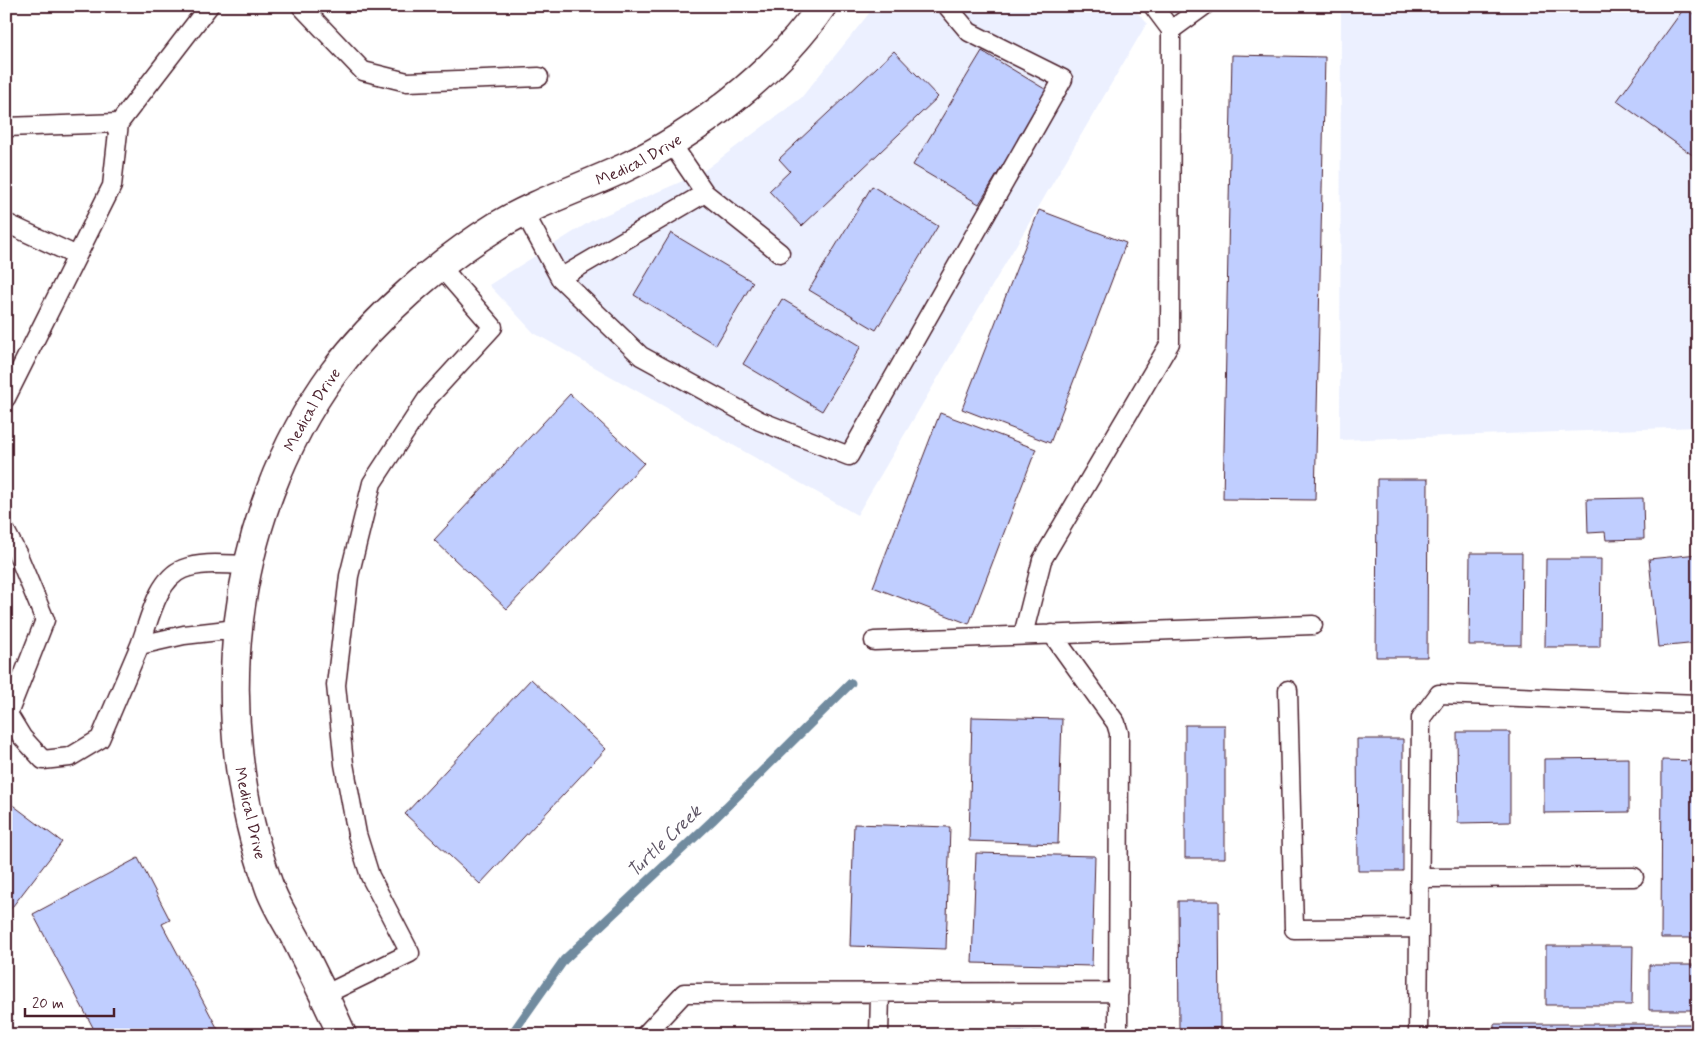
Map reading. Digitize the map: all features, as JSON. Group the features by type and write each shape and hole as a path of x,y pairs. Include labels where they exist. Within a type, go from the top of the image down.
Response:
{"street":[{"name":"Medical Drive","path":"342,1035 324,995 269,888 249,814 234,715 236,629 257,530 276,478 302,423 335,372 368,333 440,266 454,254 524,212 623,169 707,121 779,57 822,6"}],"lane":[{"path":"6,398 112,186 118,123 209,6"},
{"path":"301,6 363,71 407,82 539,77"},
{"path":"524,212 560,278 641,356 760,421 850,456 1063,79 969,32 948,6"},
{"path":"1023,635 1042,560 1170,343 1171,30 1153,6"},
{"path":"1171,30 1204,6"},
{"path":"6,127 118,123"},
{"path":"671,143 705,193 780,254"},
{"path":"560,278 705,193"},
{"path":"6,224 77,256"},
{"path":"324,995 410,953 370,876 357,834 344,764 336,685 349,576 372,483 427,399 493,327 440,266"},
{"path":"6,532 12,552 45,620 8,714 22,736 43,760 70,757 100,739 164,584 173,574 183,568 202,565 249,565"},
{"path":"874,641 1313,625"},
{"path":"140,645 184,635 236,629"},
{"path":"1052,634 1116,723 1119,733 1118,1035"},
{"path":"1288,690 1294,928 1419,928"},
{"path":"1418,1035 1421,718 1439,694 1698,704"},
{"path":"1420,878 1634,876"},
{"path":"645,1035 684,993 1119,992"},
{"path":"879,1035 880,994"}],"shaded area":[{"path":"875,6 1131,6 1147,23 857,515 534,333 489,285 591,221 701,173 801,98"},
{"path":"1341,6 1698,6 1698,427 1340,440"}],"building":[{"path":"1685,7 1698,17 1698,159 1617,101"},
{"path":"894,51 938,97 802,226 769,191 790,171 779,159"},
{"path":"982,51 1048,91 979,204 913,165"},
{"path":"1232,55 1325,57 1315,500 1223,499"},
{"path":"872,186 938,226 876,330 809,290"},
{"path":"1039,210 1126,243 1050,443 962,409"},
{"path":"671,233 753,282 716,345 634,295"},
{"path":"782,299 861,346 822,411 743,364"},
{"path":"570,394 644,463 507,609 434,540"},
{"path":"940,413 1036,449 969,624 873,587"},
{"path":"1377,479 1428,479 1427,657 1376,657"},
{"path":"1643,498 1644,539 1606,540 1605,532 1588,533 1587,499"},
{"path":"1470,553 1522,553 1521,645 1469,645"},
{"path":"1698,554 1698,643 1658,647 1649,559"},
{"path":"1546,559 1601,559 1600,647 1545,647"},
{"path":"531,679 606,749 480,884 405,814"},
{"path":"972,717 1062,719 1058,844 969,841"},
{"path":"1185,725 1225,725 1225,858 1185,858"},
{"path":"1457,732 1510,732 1510,822 1458,823"},
{"path":"1357,739 1403,739 1403,871 1358,871"},
{"path":"1629,758 1629,812 1544,813 1544,759"},
{"path":"1662,760 1698,761 1698,938 1661,938"},
{"path":"6,800 62,842 6,915"},
{"path":"854,824 950,827 946,949 850,946"},
{"path":"976,853 1095,856 1092,966 972,963"},
{"path":"138,858 170,920 162,924 221,1035 97,1035 33,914"},
{"path":"1178,901 1219,901 1220,1028 1179,1029"},
{"path":"1546,946 1633,946 1632,1005 1546,1005"},
{"path":"1649,965 1698,965 1698,1010 1649,1010"},
{"path":"1494,1024 1698,1024 1698,1035 1494,1035"},
{"path":"938,1029 1055,1032 1055,1035 938,1035"}],"waterway":[{"name":"Turtle Creek","path":"511,1035 564,960 712,821 851,683"}]}
